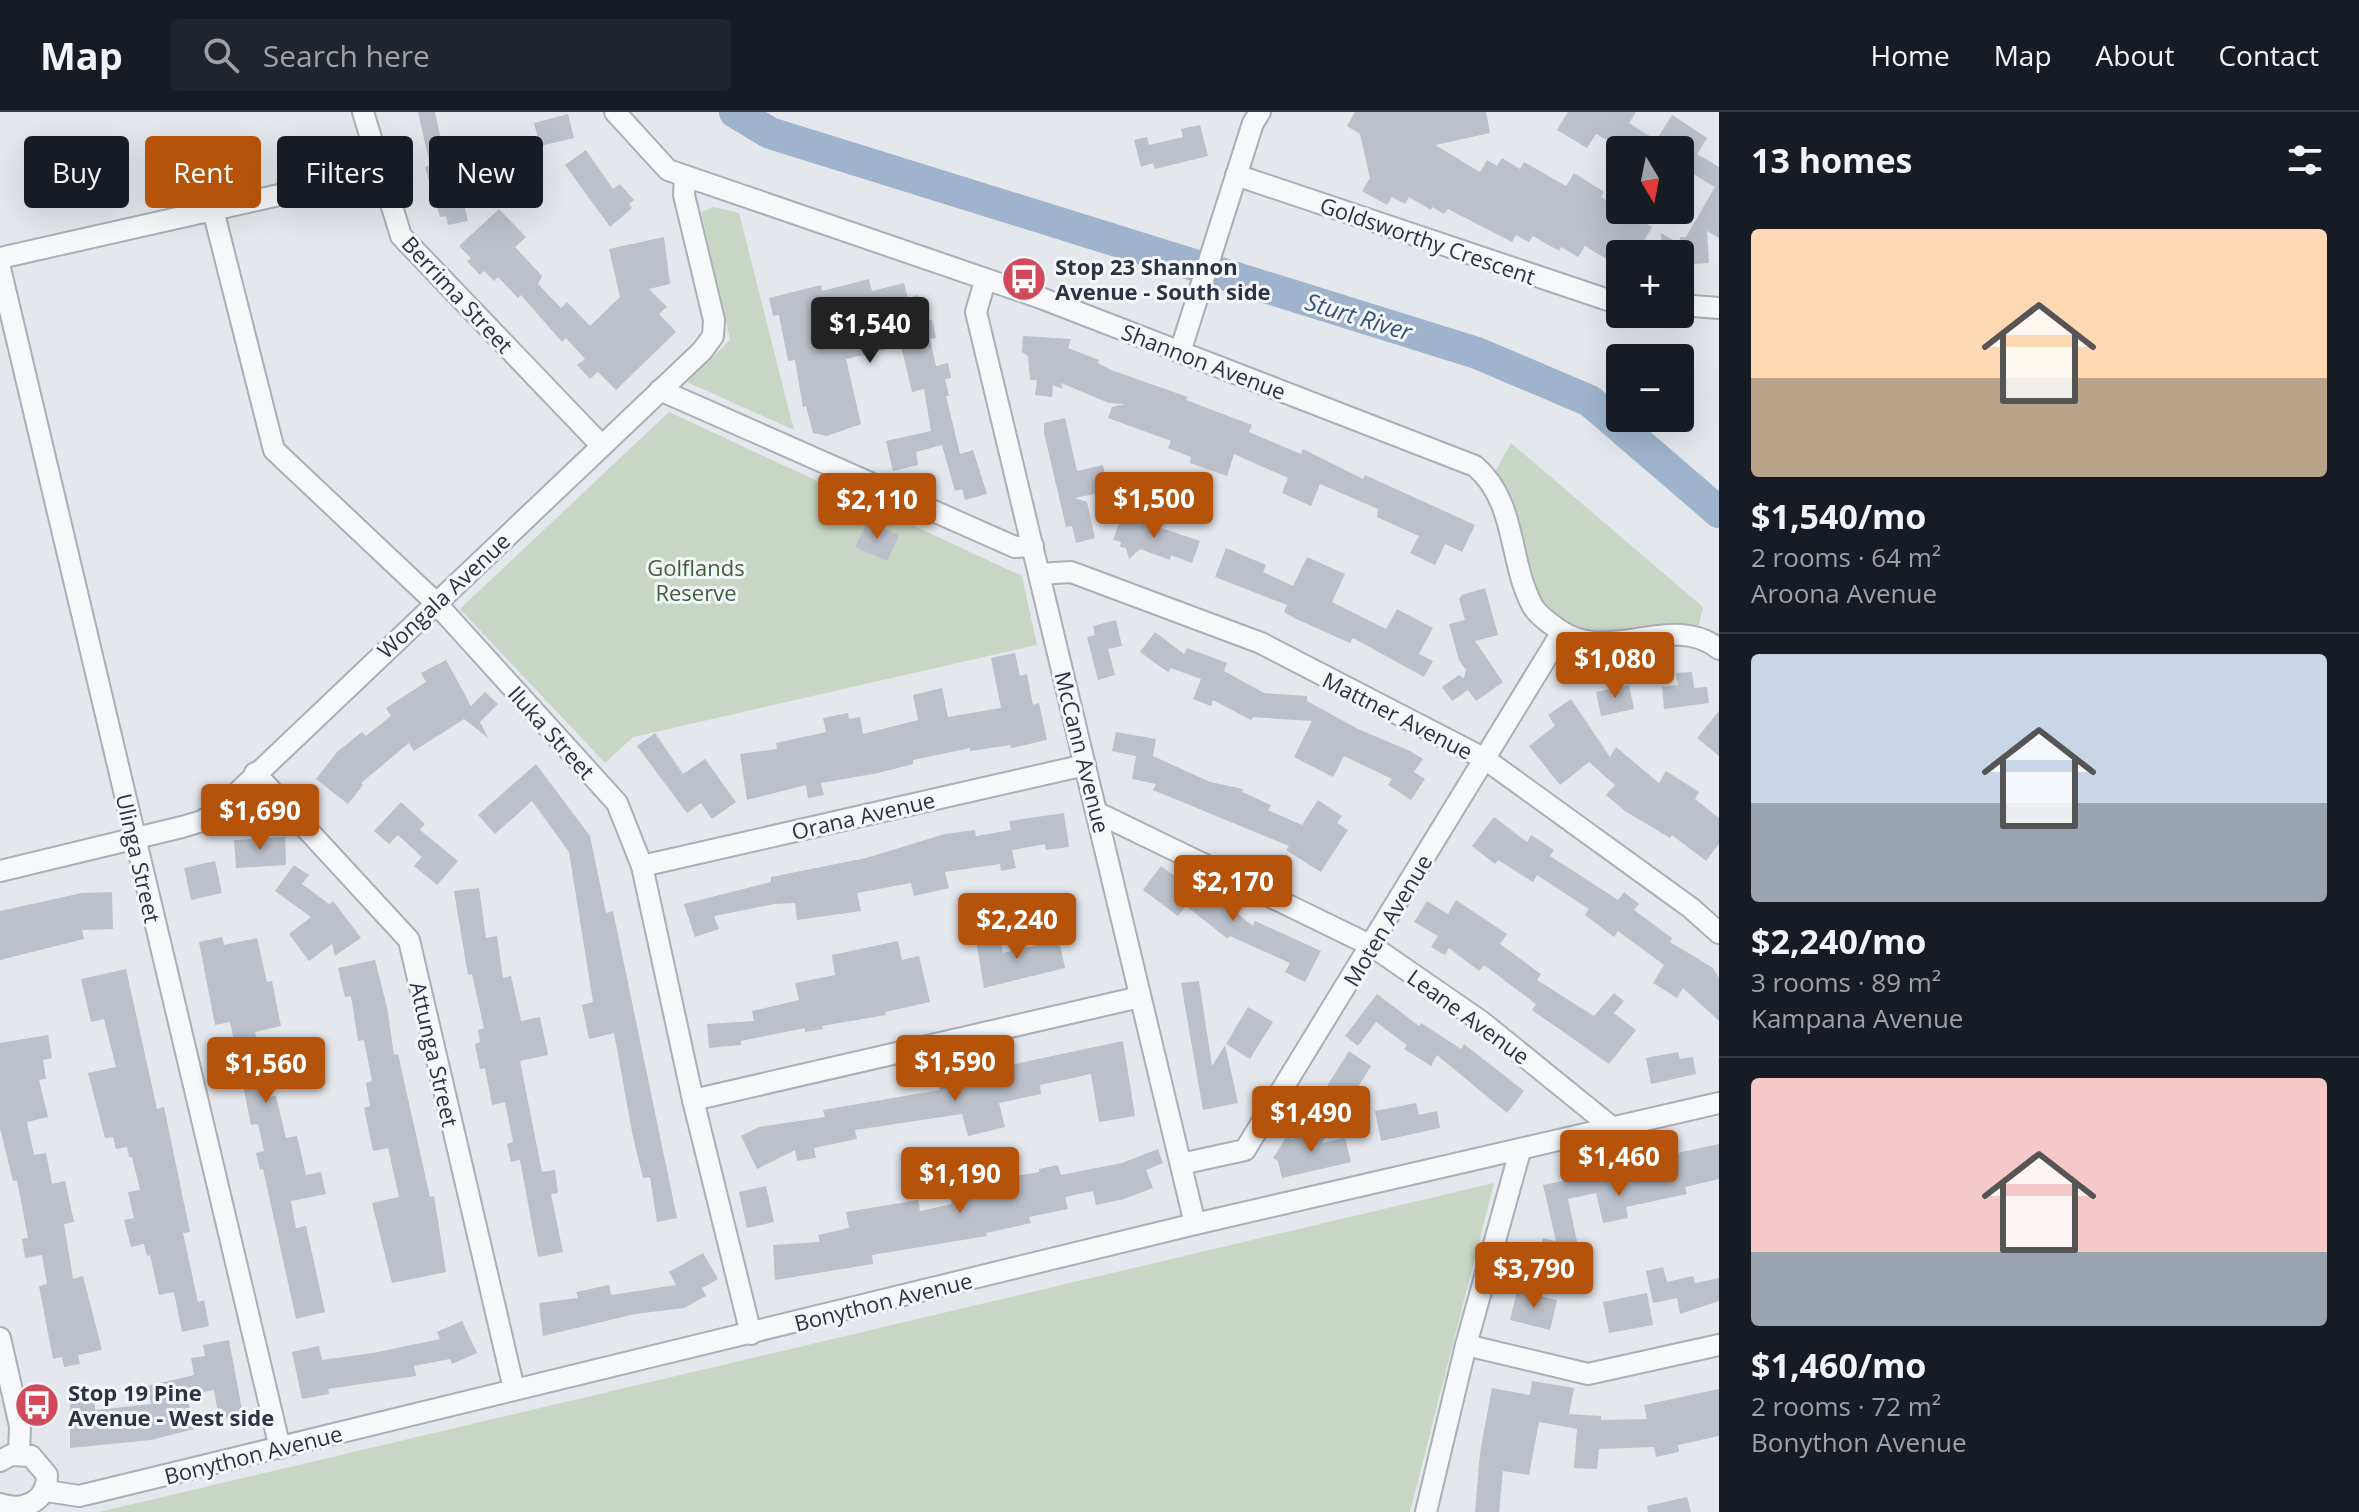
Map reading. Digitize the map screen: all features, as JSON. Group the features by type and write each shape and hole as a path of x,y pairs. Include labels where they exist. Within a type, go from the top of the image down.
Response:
{"street":[{"name":"Berrima Street","path":"363,112 370,136"},
{"name":"Shannon Avenue","path":"615,112 668,170 1180,352 1475,466 1498,491 1532,606 1562,632 1601,645 1678,636 1701,640 1719,649"},
{"path":"1180,352 1236,175 1260,112"},
{"name":"Goldsworthy Crescent","path":"1236,175 1606,299"},
{"name":"Wongala Avenue","path":"0,871 202,821 660,390 713,336 714,320 684,195 685,176"},
{"path":"0,258 277,196"},
{"name":"Berrima Street","path":"392,208 401,236 602,446"},
{"name":"Iluka Street","path":"213,210 274,450 434,601 617,803 642,866 693,1100 751,1334"},
{"name":"Ulinga Street","path":"0,268 280,1448"},
{"name":"McCann Avenue","path":"985,281 976,312 1195,1224"},
{"path":"1694,306 1719,308"},
{"path":"660,390 1015,547 1033,546"},
{"name":"Mattner Avenue","path":"1039,574 1071,572 1261,643 1485,759 1691,908 1719,933"},
{"name":"Moten Avenue","path":"1181,1164 1245,1150 1562,632"},
{"name":"Orana Avenue","path":"642,866 1085,765"},
{"name":"Attunga Street","path":"255,773 409,940 514,1389"},
{"name":"Leane Avenue","path":"1098,813 1372,946 1482,1022 1614,1129"},
{"path":"693,1100 1140,997"},
{"name":"Bonython Avenue","path":"47,1491 79,1496 1195,1224 1719,1103"},
{"path":"1426,1512 1466,1345 1520,1151"},
{"path":"0,1338 20,1426 10,1458 40,1463 47,1475 47,1491 30,1510 16,1512 3,1508"},
{"path":"1466,1345 1588,1374 1719,1345"}],"green space":[{"path":"713,207 739,213 794,430 687,382 730,340 701,212"},
{"name":"Golflands Reserve","path":"669,412 1022,576 1037,645 633,737 605,763 460,609"},
{"path":"1511,443 1703,607 1698,629 1585,634 1550,612 1540,599 1514,505 1495,472"},
{"path":"1494,1183 1410,1512 99,1512"}],"building":[{"path":"418,112 435,112 440,136 429,136 429,161"},
{"path":"1355,112 1486,112 1490,133 1435,145 1480,172 1487,160 1497,166 1502,158 1520,169 1524,162 1566,186 1574,173 1604,192 1601,197 1606,200 1606,224 1647,224 1652,227 1644,240 1606,240 1606,259 1585,246 1578,257 1561,247 1559,251 1533,236 1529,242 1516,235 1512,242 1448,209 1444,214 1432,207 1431,210 1409,197 1405,204 1392,197 1387,205 1362,191 1370,178 1360,134 1347,126"},
{"path":"1568,112 1636,112 1629,123 1650,136 1606,136 1606,140 1596,134 1587,148 1557,130"},
{"path":"568,114 574,138 543,145 543,136 537,136 534,123"},
{"path":"1672,115 1707,138 1697,154 1719,167 1719,238 1707,231 1709,263 1694,264 1694,240 1680,240 1680,237 1686,237 1715,187 1694,174 1694,136 1659,136"},
{"path":"1200,125 1208,156 1155,169 1153,163 1141,167 1134,140 1147,137 1149,145 1183,137 1181,129"},
{"path":"586,150 613,189 620,184 634,200 629,204 632,208 610,227 565,165"},
{"path":"437,208 465,208 468,221 448,225 446,216 440,217"},
{"path":"499,209 526,237 515,247 542,276 538,284 561,308 567,302 590,326 620,297 609,249 664,237 670,284 649,289 667,307 659,314 676,332 616,390 598,372 590,379 577,365 585,359 566,338 562,342 521,295 518,298 498,277 494,281 484,271 480,275 467,261 471,258 459,246"},
{"path":"1661,233 1673,240 1661,240"},
{"path":"869,279 872,291 904,283 908,298 918,295 925,321 932,320 936,338 930,339 936,366 948,363 951,378 945,379 949,396 946,396 960,454 973,450 987,494 965,500 962,489 955,491 942,445 916,452 918,465 893,471 886,441 931,431 924,389 912,392 901,346 846,359 861,424 827,436 813,433 806,406 803,407 795,360 788,361 779,315 773,316 769,298 821,285 822,291"},
{"path":"1023,336 1071,339 1068,348 1099,360 1098,363 1111,370 1188,397 1186,400 1252,425 1249,432 1301,454 1303,449 1363,479 1365,475 1475,525 1462,552 1445,544 1435,565 1410,553 1419,536 1377,517 1378,509 1320,484 1311,506 1282,493 1288,478 1234,454 1227,476 1190,463 1191,457 1168,448 1171,441 1108,418 1112,407 1125,404 1109,403 1061,383 1063,389 1053,385 1052,397 1035,395 1037,380 1030,380 1028,356 1022,352"},
{"path":"1065,418 1077,471 1103,465 1109,491 1075,498 1087,502 1095,538 1076,543 1072,526 1066,527 1044,433 1044,423"},
{"path":"1122,515 1200,541 1192,563 1171,555 1170,560 1140,549 1129,559 1126,548 1120,547 1121,542 1113,540"},
{"path":"868,521 899,535 887,561 855,547"},
{"path":"1226,548 1266,565 1263,572 1293,586 1307,557 1345,574 1332,602 1386,629 1397,609 1433,628 1419,654 1433,661 1424,677 1353,638 1350,643 1294,618 1284,612 1287,605 1215,577"},
{"path":"1485,588 1498,635 1475,641 1503,682 1476,701 1468,690 1452,701 1442,687 1459,675 1464,678 1466,670 1459,660 1449,624 1465,620 1459,599 1462,595"},
{"path":"1116,620 1122,646 1108,649 1115,675 1098,680 1087,637 1095,635 1093,626"},
{"path":"1155,632 1184,654 1187,648 1227,663 1224,671 1264,693 1307,696 1307,701 1358,729 1410,751 1423,759 1414,772 1425,779 1411,800 1388,785 1392,779 1344,756 1333,777 1294,757 1312,721 1253,717 1251,720 1213,700 1211,706 1193,699 1201,679 1171,668 1168,672 1140,652"},
{"path":"1015,653 1020,676 1027,674 1033,705 1039,703 1047,740 1011,748 1010,745 970,751 970,748 913,760 913,764 878,773 821,783 824,795 808,798 806,785 747,800 740,754 777,749 776,743 826,732 823,718 848,713 849,719 860,717 863,734 918,720 913,695 942,688 948,717 1001,708 991,658"},
{"path":"446,660 471,706 485,692 498,704 480,722 488,738 464,719 414,751 409,743 361,783 363,785 348,804 316,779 337,752 362,732 366,736 391,716 386,708 426,682 421,673"},
{"path":"1692,672 1694,688 1707,687 1709,703 1664,709 1662,687 1678,685 1676,673"},
{"path":"1629,685 1634,709 1601,716 1596,692"},
{"path":"1571,699 1610,757 1616,747 1659,783 1666,771 1699,792 1695,799 1719,818 1719,844 1706,861 1672,835 1670,838 1625,811 1606,795 1615,785 1589,762 1560,785 1529,746 1555,726 1548,715"},
{"path":"1719,711 1719,756 1697,738"},
{"path":"1116,732 1156,739 1153,756 1210,782 1243,789 1242,792 1271,805 1268,810 1302,825 1318,800 1342,816 1337,823 1348,830 1321,872 1286,850 1289,846 1153,790 1156,784 1132,779 1136,756 1112,751"},
{"path":"655,733 683,774 705,759 736,802 712,819 701,803 687,813 637,746"},
{"path":"536,764 590,836 606,913 613,911 677,1218 657,1222 650,1177 643,1178 633,1137 614,1033 589,1039 582,1005 593,1002 569,852 532,801 495,834 478,815"},
{"path":"401,802 425,824 420,830 458,861 437,885 414,866 422,857 398,835 389,844 374,831"},
{"path":"1064,813 1069,847 1046,850 1045,844 1012,850 1016,868 1001,871 1000,864 945,872 949,888 914,896 911,883 857,893 861,911 797,920 795,903 774,904 714,916 719,929 695,937 684,904 771,882 771,877 866,858 945,834 975,830 976,836 1011,830 1009,821"},
{"path":"1494,817 1527,842 1531,835 1554,850 1550,856 1618,900 1624,892 1639,904 1634,910 1672,938 1670,942 1713,968 1719,978 1719,1021 1683,988 1677,998 1653,983 1664,965 1618,931 1614,937 1585,915 1589,909 1537,875 1533,882 1498,860 1495,864 1472,846"},
{"path":"285,837 286,865 236,868 234,840"},
{"path":"215,861 222,893 191,900 184,868"},
{"path":"294,865 309,875 302,884 329,904 333,901 361,938 335,956 332,944 309,961 289,934 311,917 275,891"},
{"path":"1161,866 1214,905 1219,899 1253,926 1255,921 1321,951 1305,982 1285,972 1290,963 1230,936 1228,939 1186,906 1178,916 1143,890"},
{"path":"479,888 486,938 497,936 503,978 511,976 521,1021 540,1017 548,1055 520,1061 542,1172 555,1170 558,1193 551,1194 563,1252 538,1257 520,1160 511,1162 507,1144 513,1142 505,1102 492,1105 485,1068 480,1069 475,1044 480,1042 478,1030 484,1028 472,974 468,975 454,891"},
{"path":"112,892 113,929 82,930 84,939 0,960 0,911 82,893"},
{"path":"1456,900 1507,934 1500,944 1541,974 1537,980 1594,1016 1614,993 1624,1001 1614,1013 1636,1030 1609,1064 1532,1010 1536,1004 1484,965 1479,971 1449,948 1445,955 1431,947 1438,936 1414,922 1427,901 1448,914"},
{"path":"1000,936 1003,953 1059,940 1065,968 984,988 976,940"},
{"path":"222,937 224,945 257,938 267,982 272,981 281,1026 255,1032 269,1097 276,1096 286,1138 297,1136 306,1175 321,1172 326,1194 291,1201 296,1228 306,1226 325,1312 296,1319 263,1169 260,1170 256,1153 264,1151 258,1124 251,1125 230,1022 215,1025 199,942"},
{"path":"898,941 902,960 919,956 930,1002 885,1012 886,1015 822,1026 823,1029 805,1032 805,1028 741,1041 741,1045 709,1048 707,1024 754,1021 752,1011 799,1000 795,983 835,975 832,955"},
{"path":"375,960 387,1007 394,1055 398,1054 430,1197 434,1196 446,1272 392,1283 372,1203 399,1197 388,1148 373,1151 364,1108 370,1106 366,1083 372,1081 364,1040 358,1041 351,996 345,997 338,968"},
{"path":"126,969 157,1109 164,1107 190,1232 183,1233 198,1302 204,1300 209,1326 182,1332 174,1292 159,1295 150,1255 147,1256 144,1244 131,1247 124,1220 134,1218 128,1192 140,1190 132,1157 129,1157 127,1147 116,1149 113,1137 105,1138 88,1073 116,1067 104,1019 91,1022 81,979"},
{"path":"1199,981 1212,1066 1225,1045 1238,1103 1203,1110 1181,983"},
{"path":"1377,994 1419,1026 1421,1023 1461,1049 1464,1044 1524,1091 1507,1113 1437,1055 1431,1066 1404,1049 1407,1045 1376,1022 1358,1046 1345,1036"},
{"path":"1248,1007 1273,1022 1250,1059 1226,1044"},
{"path":"48,1035 52,1058 43,1060 46,1079 39,1080 48,1117 27,1122 34,1155 46,1153 52,1184 65,1181 74,1222 64,1224 73,1279 83,1276 102,1350 78,1355 80,1364 64,1367 62,1357 53,1359 39,1286 47,1284 42,1255 25,1258 22,1239 28,1238 17,1180 13,1181 0,1128 0,1043"},
{"path":"1123,1041 1135,1116 1099,1122 1091,1074 1040,1085 1041,1094 999,1103 1005,1127 968,1136 962,1114 855,1130 857,1139 814,1148 816,1158 797,1161 795,1150 757,1169 741,1136 759,1127 825,1117 823,1110 940,1090 938,1084"},
{"path":"1349,1051 1371,1066 1340,1116 1317,1102"},
{"path":"1678,1052 1680,1059 1693,1057 1696,1074 1651,1084 1646,1058"},
{"path":"1416,1103 1419,1115 1437,1111 1440,1128 1381,1141 1375,1111"},
{"path":"1333,1126 1322,1143 1345,1138 1351,1162 1282,1178 1278,1161 1273,1158 1287,1136 1292,1139"},
{"path":"1719,1144 1719,1179 1685,1187 1687,1194 1626,1207 1628,1218 1603,1223 1596,1193 1568,1199 1578,1246 1583,1247 1577,1278 1536,1269 1543,1238 1556,1241 1543,1185 1578,1178 1576,1168 1592,1164 1595,1175 1637,1166 1636,1162"},
{"path":"1158,1149 1163,1163 1146,1170 1153,1188 1124,1199 1096,1205 1093,1191 1065,1197 1068,1209 1029,1217 1031,1223 986,1233 987,1236 872,1255 873,1264 775,1280 773,1245 820,1242 818,1235 849,1228 846,1212 918,1200 920,1211 952,1204 948,1188 1039,1172 1039,1169 1058,1165 1061,1175 1122,1163"},
{"path":"766,1186 774,1222 747,1228 739,1192"},
{"path":"703,1253 718,1279 702,1288 706,1296 684,1308 635,1314 543,1336 539,1303 578,1298 576,1292 609,1285 611,1295 676,1285 669,1272"},
{"path":"1663,1267 1667,1282 1693,1276 1695,1283 1719,1278 1719,1301 1680,1314 1677,1298 1653,1303 1646,1271"},
{"path":"1517,1291 1557,1300 1550,1330 1510,1320"},
{"path":"1647,1293 1653,1325 1609,1333 1603,1302"},
{"path":"462,1321 477,1353 452,1364 450,1359 414,1366 416,1376 328,1389 329,1394 302,1399 292,1352 319,1346 322,1360 373,1353 440,1339 437,1332"},
{"path":"229,1340 243,1415 219,1420 214,1390 187,1395 194,1429 151,1440 70,1448 70,1399 95,1399 95,1410 151,1404 147,1386 194,1375 191,1358 205,1356 203,1345"},
{"path":"1532,1381 1574,1388 1569,1414 1601,1416 1601,1420 1647,1419 1644,1405 1719,1389 1719,1436 1678,1445 1679,1452 1656,1457 1654,1447 1599,1449 1597,1469 1574,1468 1577,1429 1539,1422 1529,1475 1503,1471 1499,1512 1475,1512 1480,1453 1492,1388 1530,1395"},
{"path":"1687,1497 1691,1512 1648,1512 1647,1506"}],"waterway":[{"name":"Sturt River","path":"735,112 770,133 1477,353 1590,401 1719,512"}],"place":[{"name":"Stop 23 Shannon Avenue - South side","path":"1024,279"},
{"name":"Stop 19 Pine Avenue - West side","path":"37,1405"}]}
